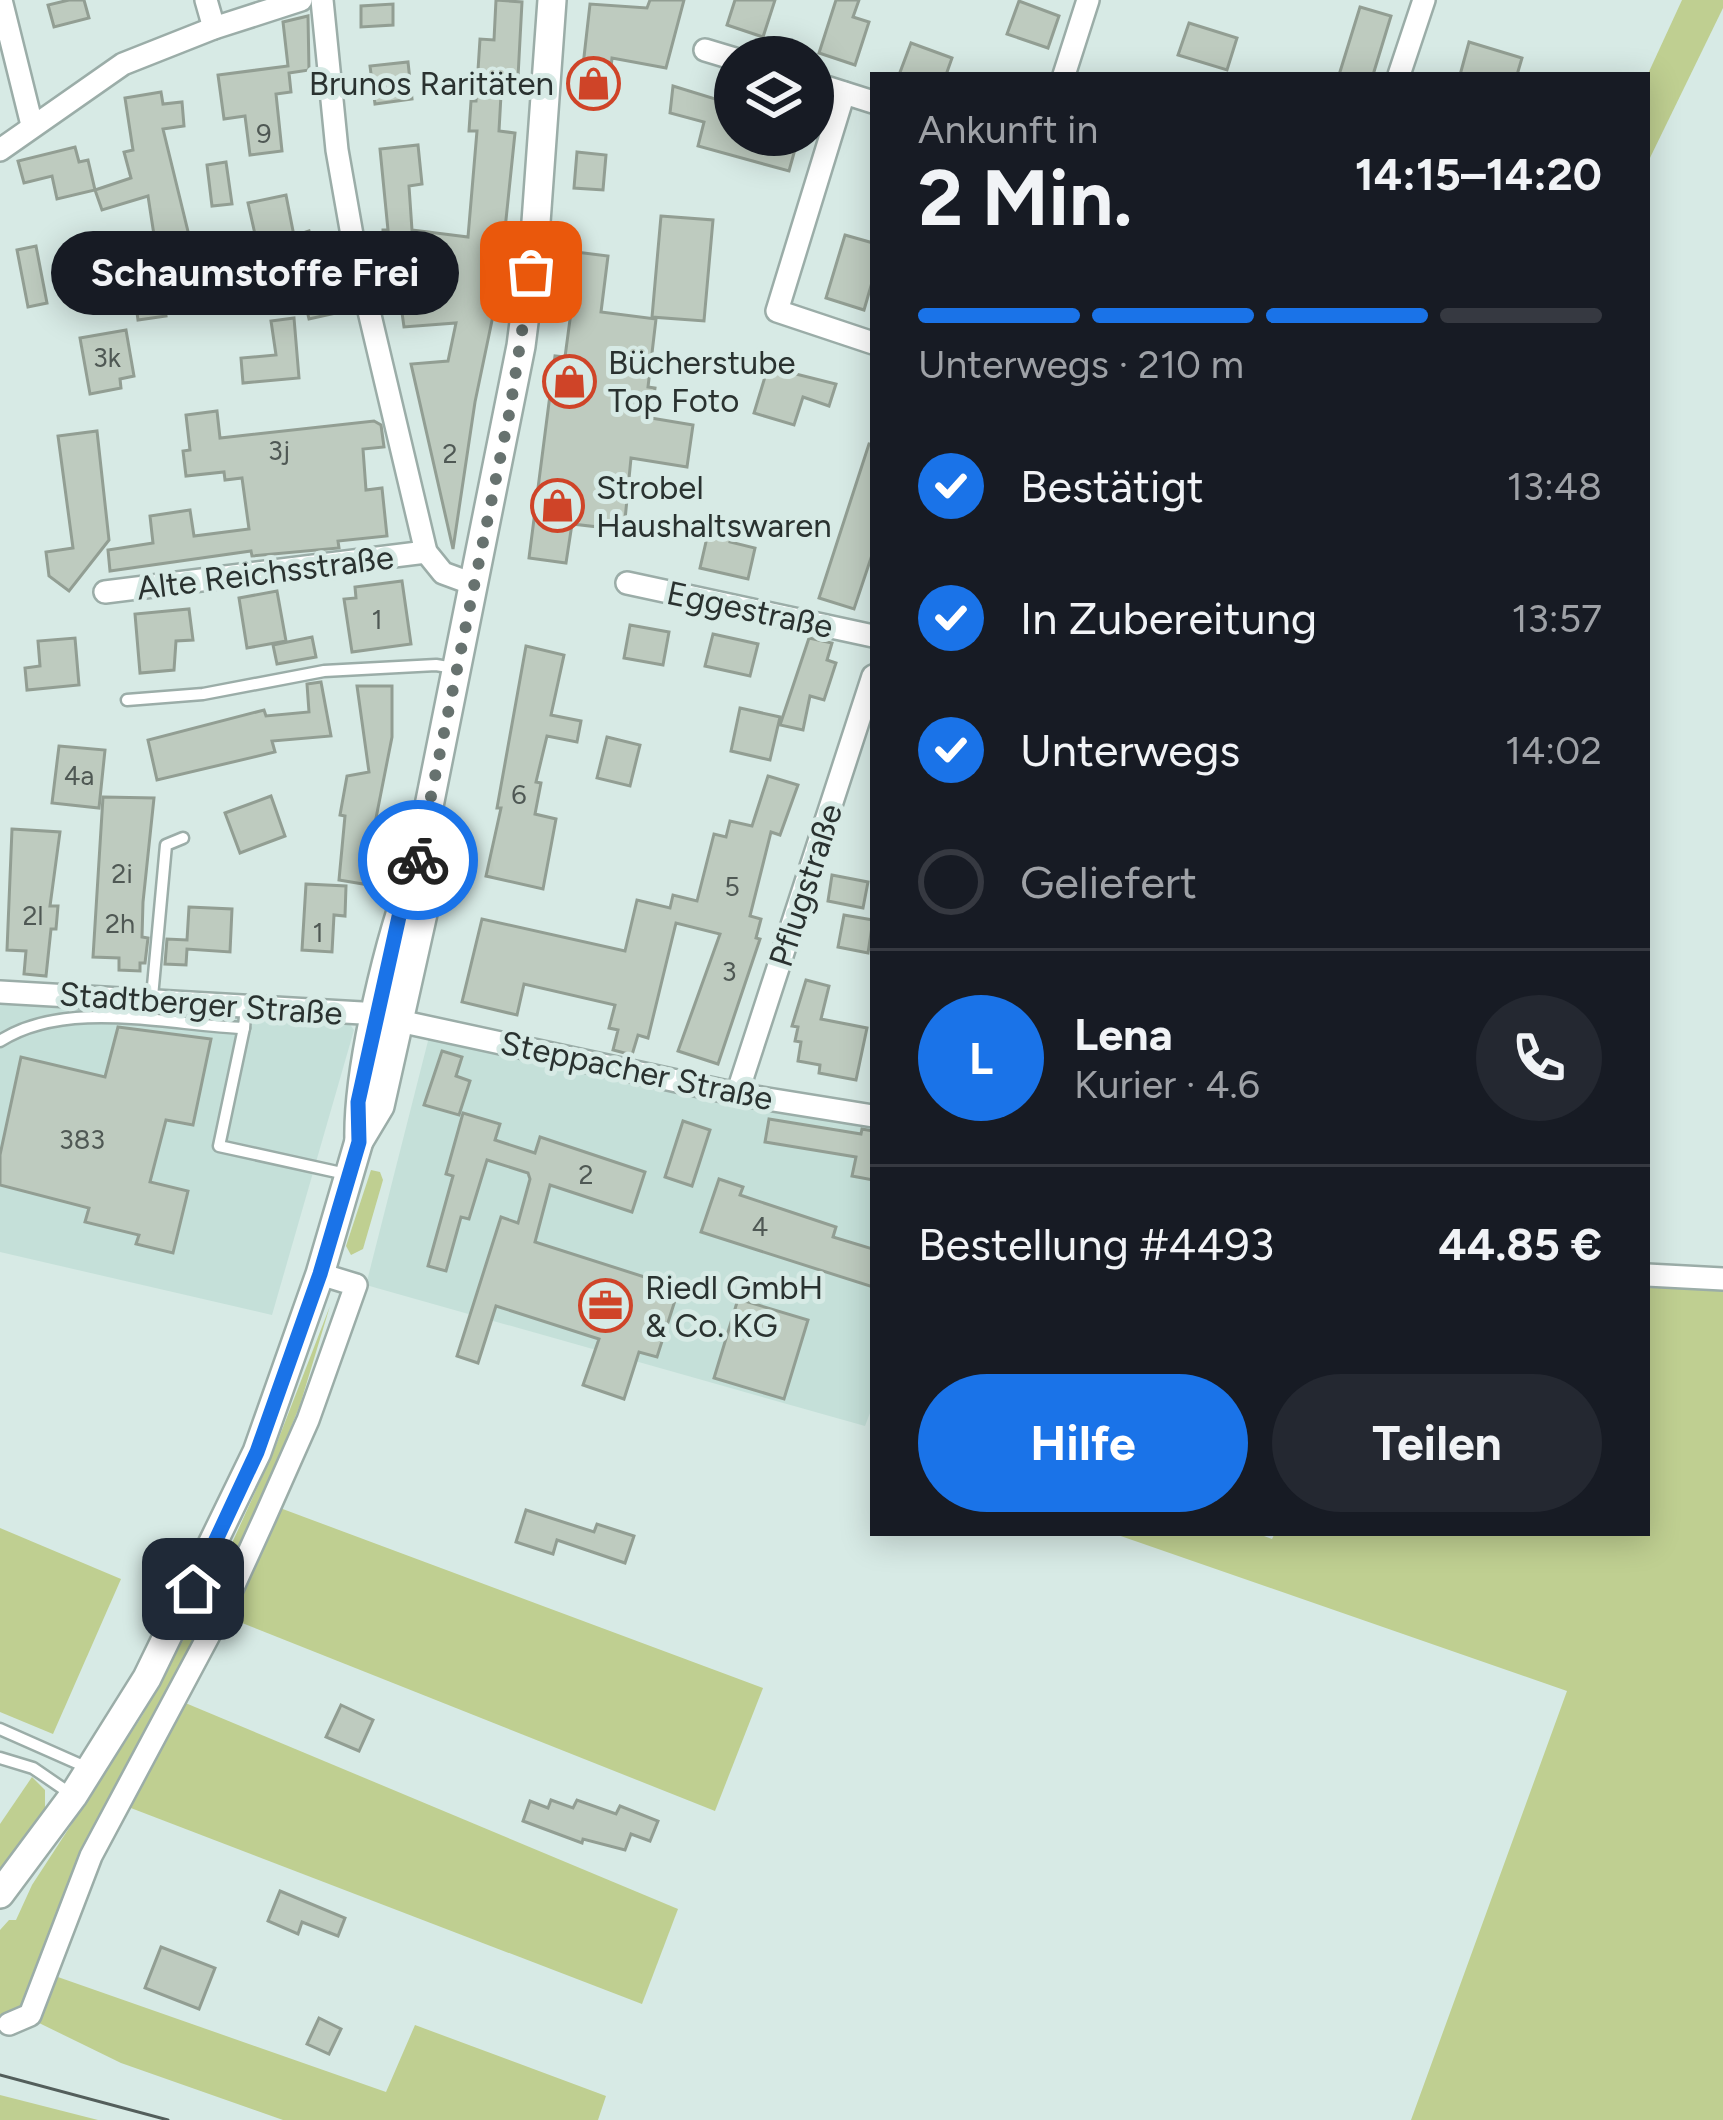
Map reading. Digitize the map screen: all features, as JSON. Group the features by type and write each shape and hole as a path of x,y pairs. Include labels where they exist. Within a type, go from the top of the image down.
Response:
{"street":[{"path":"1,0 32,125"},
{"path":"206,0 214,28"},
{"path":"0,150 123,64 301,0"},
{"name":"Alte Reichsstraße","path":"322,0 338,150 355,252 425,552 443,573 473,584"},
{"path":"0,1894 91,1770 147,1678 248,1471 320,1274 350,1175 359,1142 358,1102 389,1019 402,903 417,866 527,306 552,0"},
{"path":"1065,72 1088,0"},
{"path":"1400,72 1424,0"},
{"path":"705,50 714,53"},
{"path":"834,90 870,101"},
{"path":"844,93 777,311 870,342"},
{"name":"Alte Reichsstraße","path":"105,592 425,552"},
{"name":"Eggestraße","path":"627,583 870,635"},
{"name":"Pflugstraße","path":"736,1094 870,685"},
{"name":"Stadtberger Straße","path":"0,992 246,1004 389,1019"},
{"name":"Steppacher Straße","path":"389,1019 736,1094 870,1116"},
{"path":"9,2024 30,2015 91,1856 224,1606 308,1420 356,1285 320,1274"},
{"path":"1650,1275 1723,1279"}],"lane":[{"path":"127,700 202,694 324,670 436,665 457,669"},
{"path":"152,998 166,845 184,838"},
{"path":"246,1004 219,1145 350,1175"},
{"path":"0,1041 26,1024 106,1018 244,1028"},
{"path":"0,1729 91,1770"},
{"path":"0,1758 33,1768 73,1796"}],"shaded area":[{"path":"0,1000 346,1019 354,1030 272,1315 0,1252"},
{"path":"429,1037 726,1103 870,1127 870,1413 865,1426 366,1285"}],"green space":[{"path":"1682,0 1723,0 1650,158 1649,72"},
{"path":"371,1170 380,1172 383,1180 363,1249 351,1255 346,1246"},
{"path":"1650,1283 1723,1286 1723,2120 1411,2120 1567,1691 1121,1536 1650,1536"},
{"path":"330,1306 300,1405 256,1513 176,1676 94,1825 20,2011 0,2020 0,1930 9,1920 16,1920 32,1885 142,1716 212,1587 273,1453"},
{"path":"280,1508 763,1688 715,1811 227,1617"},
{"path":"0,1528 121,1579 53,1734 0,1712"},
{"path":"183,1702 678,1909 642,2004 123,1805"},
{"path":"32,1777 45,1790 45,1813 0,1874 0,1824"},
{"path":"55,1976 386,2092 415,2025 606,2096 598,2120 283,2120 121,2063 37,2022"},
{"path":"0,2095 98,2120 0,2120"}],"building":[{"path":"84,0 89,18 54,27 48,5"},
{"path":"496,0 522,2 517,96 501,95 499,131 515,133 499,287 475,402 453,549 411,364 448,361 456,323 404,327 396,270 383,265 383,230 388,230 380,149 418,145 422,184 409,186 412,230 468,237 477,131 469,131 471,101 476,101 480,39 494,40"},
{"path":"650,0 684,0 666,68 612,58 607,104 579,101 590,4 647,8"},
{"path":"735,0 775,0 763,36 727,25"},
{"path":"836,0 859,0 853,17 869,22 855,65 834,58 834,36 824,36"},
{"path":"1019,1 1059,16 1048,48 1007,34"},
{"path":"393,4 393,25 361,27 361,6"},
{"path":"1360,7 1391,16 1374,72 1340,72"},
{"path":"308,16 309,70 289,73 291,92 276,94 282,151 250,155 245,116 224,119 218,75 288,66 283,22"},
{"path":"1189,23 1237,38 1227,70 1178,55"},
{"path":"1469,42 1522,58 1518,72 1461,72"},
{"path":"911,43 952,58 947,72 900,72"},
{"path":"408,62 412,99 375,104 370,66"},
{"path":"673,86 714,99 714,150 698,146 704,122 670,113"},
{"path":"161,92 163,104 182,102 184,126 163,129 194,256 158,261 148,196 102,210 95,190 131,178 124,152 133,150 125,98"},
{"path":"75,147 79,162 88,160 95,190 57,199 52,176 24,183 18,161"},
{"path":"577,152 606,155 603,190 574,188"},
{"path":"734,156 793,156 789,171"},
{"path":"226,162 232,204 212,206 207,165"},
{"path":"286,195 294,236 309,231 317,260 327,257 340,312 309,319 291,244 259,252 248,203"},
{"path":"661,216 713,220 704,321 652,317"},
{"path":"845,235 870,242 870,289 864,310 826,298"},
{"path":"36,246 47,303 28,307 17,250"},
{"path":"568,251 608,256 601,312 656,319 648,387 655,388 651,418 693,425 687,467 631,458 624,530 572,524 566,563 529,558 555,356 565,357 571,312 561,310"},
{"path":"162,293 166,316 138,320 135,298"},
{"path":"294,318 299,378 243,383 241,358 276,355 271,321"},
{"path":"126,330 134,376 120,379 121,388 90,394 80,338"},
{"path":"768,367 836,384 829,406 803,397 794,425 754,413"},
{"path":"217,411 220,438 374,421 381,425 384,447 363,449 366,490 382,488 387,536 338,541 339,548 252,556 251,551 110,571 108,550 153,543 150,516 190,510 194,536 249,529 242,478 225,480 224,472 186,476 183,451 190,450 186,415"},
{"path":"97,431 109,540 69,591 49,576 46,552 73,548 58,436"},
{"path":"870,444 870,561 854,609 819,598"},
{"path":"711,520 734,525 730,542 755,548 748,579 700,568"},
{"path":"402,581 411,644 352,652 344,599 356,598 355,587"},
{"path":"277,591 286,641 247,648 239,598"},
{"path":"189,609 193,640 176,641 174,670 140,673 135,614"},
{"path":"630,625 669,632 663,665 624,658"},
{"path":"713,634 758,644 750,676 705,666"},
{"path":"312,637 316,657 277,664 273,645"},
{"path":"75,638 79,685 27,690 25,668 40,666 38,641"},
{"path":"809,638 832,643 827,660 836,663 824,700 810,696 803,730 780,725"},
{"path":"526,646 564,655 551,715 581,721 577,742 547,736 536,782 541,783 535,814 556,819 543,889 486,876"},
{"path":"321,682 331,736 272,741 275,752 157,780 148,740 264,710 266,716 309,712 307,684"},
{"path":"357,686 392,686 392,737 363,884 339,880 345,816 340,815 347,776 369,772"},
{"path":"740,708 780,717 770,760 731,751"},
{"path":"607,737 640,745 630,786 597,778"},
{"path":"59,746 105,750 99,808 52,803"},
{"path":"768,776 798,785 780,835 771,832 750,916 761,919 756,938 760,939 718,1064 678,1051 720,934 676,923 648,1038 638,1035 632,1055 613,1050 618,1030 609,1028 615,1005 524,984 517,1015 462,1002 482,919 625,951 637,900 670,908 673,895 697,901 714,834 726,837 730,821 752,826"},
{"path":"271,796 285,836 240,853 225,813"},
{"path":"103,797 154,798 143,902 142,937 148,938 140,971 119,970 119,958 93,957"},
{"path":"12,829 60,832 50,906 58,906 56,929 51,929 46,976 24,974 26,951 7,950"},
{"path":"832,875 868,882 863,908 828,901"},
{"path":"306,884 346,886 345,916 334,915 332,952 302,950"},
{"path":"189,907 232,909 230,952 187,949 186,965 165,964 167,939 187,940"},
{"path":"844,915 870,919 868,953 838,947"},
{"path":"806,980 829,986 821,1019 867,1028 856,1080 819,1073 820,1065 798,1061 801,1042 795,1041 798,1027 792,1026"},
{"path":"118,1027 211,1039 193,1125 166,1120 150,1182 188,1191 173,1253 136,1244 139,1235 85,1222 89,1208 0,1185 0,1155 21,1057 105,1077"},
{"path":"442,1051 462,1057 456,1076 470,1081 459,1115 424,1105"},
{"path":"463,1113 500,1124 495,1140 535,1153 540,1137 645,1172 632,1212 550,1185 535,1242 679,1288 657,1357 639,1352 624,1399 583,1385 599,1339 496,1306 478,1363 457,1356 501,1217 518,1223 530,1179 528,1173 487,1160 469,1219 461,1217 446,1271 428,1266 453,1176 446,1174"},
{"path":"769,1119 861,1134 862,1129 870,1130 870,1179 852,1176 856,1157 765,1142"},
{"path":"683,1121 710,1130 692,1186 665,1177"},
{"path":"719,1179 743,1187 740,1195 836,1227 833,1237 870,1248 870,1286 701,1232"},
{"path":"738,1299 808,1320 784,1399 714,1378"},
{"path":"526,1510 594,1532 597,1524 634,1536 625,1563 557,1540 553,1554 516,1542"},
{"path":"341,1705 373,1720 359,1751 326,1737"},
{"path":"551,1800 573,1808 577,1800 616,1814 620,1806 658,1821 650,1841 631,1834 625,1850 583,1839 582,1843 523,1821 530,1801 548,1808"},
{"path":"280,1891 345,1918 338,1936 302,1922 298,1934 268,1921"},
{"path":"161,1947 215,1968 199,2009 145,1988"},
{"path":"319,2018 341,2029 329,2054 307,2044"}],"tram line":[{"path":"0,2075 168,2120"}],"way so far":[{"path":"418,860 510,410 531,272"}],"place":[{"name":"Brunos Raritäten","path":"593,83"},
{"name":"Schaumstoffe Frei","path":"531,272"},
{"name":"Bücherstube Top Foto","path":"569,381"},
{"name":"Strobel Haushaltswaren","path":"557,506"},
{"name":"Riedl GmbH & Co. KG","path":"606,1306"}],"route":[{"path":"193,1589 257,1452 320,1274 359,1142 358,1102 402,903 418,860"}]}
